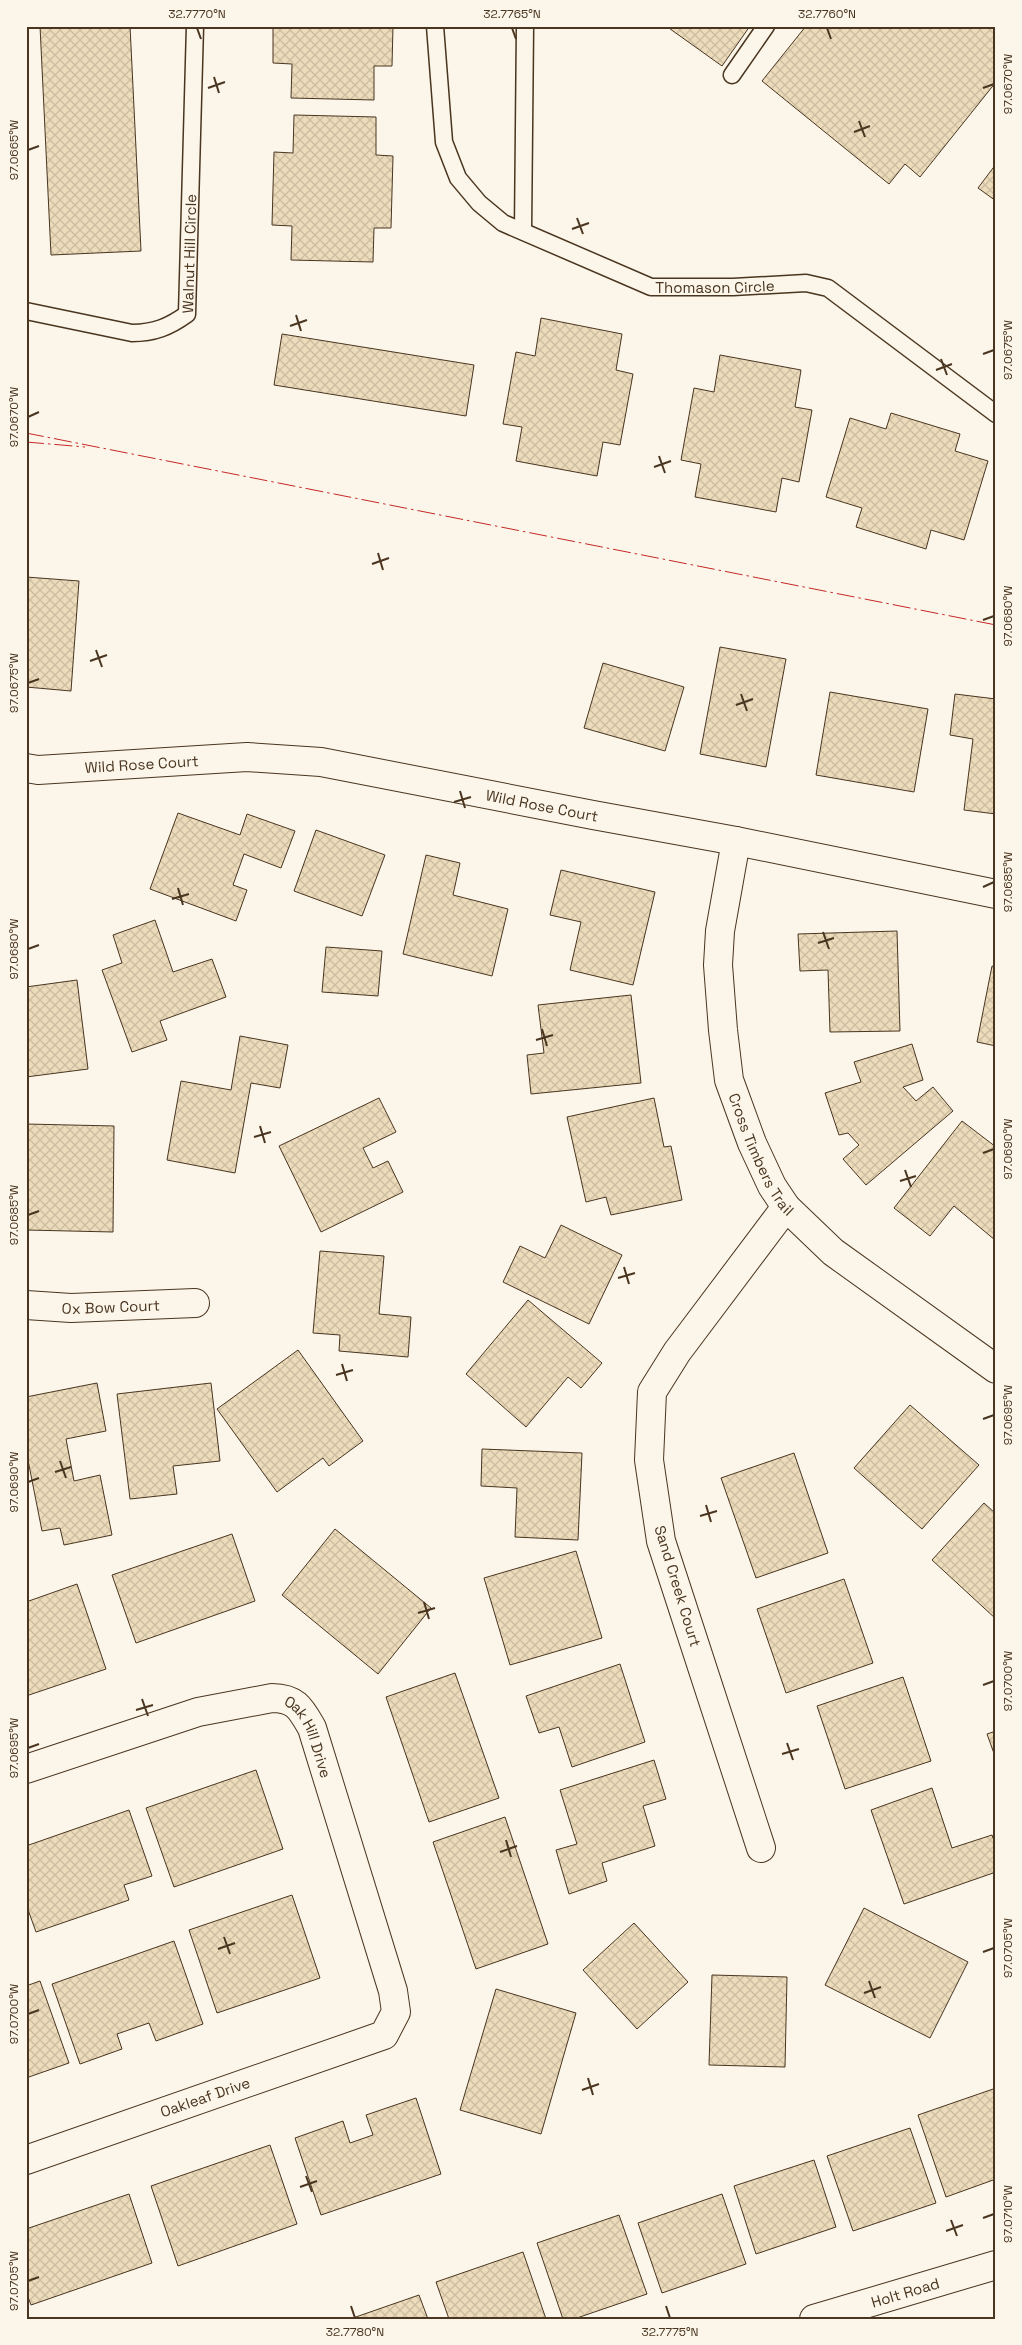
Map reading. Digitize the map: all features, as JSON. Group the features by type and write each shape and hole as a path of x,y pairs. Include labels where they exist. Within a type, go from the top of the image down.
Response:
{"street":[{"name":"Wild Rose Court","path":"26,768 38,770 248,757 322,762 593,815 736,840 996,894"},
{"name":"Cross Timbers Trail","path":"736,840 720,931 718,965 723,1030 729,1080 752,1143 772,1186 786,1207 833,1252 996,1369"},
{"name":"Sand Creek Court","path":"761,1848 661,1540 649,1460 652,1392 677,1352 786,1207"},
{"name":"Ox Bow Court","path":"26,1305 71,1308 195,1303"},
{"name":"Oak Hill Drive","path":"26,1769 198,1712 272,1698 283,1698 300,1706 312,1728 393,1991 396,2012 384,2035"},
{"name":"Oakleaf Drive","path":"26,2160 384,2035"},
{"name":"Holt Road","path":"814,2319 996,2265"}],"lane":[{"name":"Walnut Hill Circle","path":"26,311 132,333 149,333 164,328 187,314 195,26"},
{"name":"Thomason Circle","path":"435,26 444,142 458,178 479,204 504,223 651,286 733,287 806,283 828,288 996,414"},
{"path":"523,231 524,26"},
{"path":"732,75 766,26"}],"building":[{"path":"40,26 130,26 141,251 51,255"},
{"path":"273,26 393,26 392,66 374,66 374,100 291,98 292,64 273,63"},
{"path":"666,26 750,26 722,66"},
{"path":"806,26 996,26 996,82 920,177 905,164 889,184 762,81"},
{"path":"294,115 376,117 376,155 393,156 391,228 374,228 373,262 291,260 292,226 272,225 274,152 293,153"},
{"path":"996,164 996,201 978,188"},
{"path":"541,318 622,334 616,370 633,374 620,445 603,442 597,476 516,461 522,427 503,424 516,352 535,356"},
{"path":"282,334 474,365 466,416 274,385"},
{"path":"720,355 801,370 795,407 812,410 799,482 782,478 776,512 695,497 701,464 681,460 694,388 714,392"},
{"path":"891,413 960,434 955,451 988,461 964,540 931,530 926,549 856,527 862,508 826,497 850,418 886,429"},
{"path":"26,577 79,581 71,691 26,687"},
{"path":"720,647 786,659 766,767 700,754"},
{"path":"603,663 684,687 665,751 584,728"},
{"path":"830,692 928,709 914,792 816,775"},
{"path":"955,694 996,699 996,814 964,810 973,739 950,735"},
{"path":"178,813 240,835 247,814 295,831 281,868 244,854 233,885 247,890 236,921 150,889"},
{"path":"316,830 385,855 362,916 294,891"},
{"path":"426,855 460,863 453,895 508,909 492,976 403,954"},
{"path":"561,870 655,892 633,985 570,970 581,922 550,915"},
{"path":"155,920 173,972 212,959 226,997 160,1021 167,1040 132,1052 102,970 122,963 113,935"},
{"path":"897,931 900,1031 830,1032 828,970 800,971 798,934"},
{"path":"326,947 382,951 378,996 322,992"},
{"path":"992,966 996,967 996,1046 977,1042"},
{"path":"77,980 88,1069 26,1077 26,987"},
{"path":"631,995 641,1083 531,1094 527,1055 544,1053 538,1005"},
{"path":"240,1036 288,1045 280,1088 251,1083 235,1173 167,1160 181,1081 231,1090"},
{"path":"912,1044 923,1080 903,1087 916,1101 933,1087 953,1111 866,1185 843,1159 859,1145 848,1133 839,1135 825,1093 861,1082 854,1062"},
{"path":"379,1098 396,1132 363,1148 373,1168 388,1161 403,1192 321,1232 279,1146"},
{"path":"654,1098 664,1147 671,1146 682,1200 611,1215 606,1197 586,1202 567,1117"},
{"path":"962,1121 996,1147 995,1240 954,1206 930,1236 894,1208"},
{"path":"26,1124 114,1126 113,1232 26,1230"},
{"path":"561,1225 622,1255 589,1324 503,1282 520,1246 545,1258"},
{"path":"320,1251 384,1256 379,1314 411,1317 408,1357 339,1351 340,1335 313,1333"},
{"path":"528,1300 602,1363 581,1388 568,1377 526,1427 466,1374"},
{"path":"298,1350 363,1441 329,1466 323,1458 277,1492 217,1409"},
{"path":"97,1383 106,1431 66,1439 74,1481 100,1475 112,1535 64,1545 60,1528 42,1531 26,1450 26,1397"},
{"path":"211,1383 220,1461 173,1466 177,1494 130,1499 117,1394"},
{"path":"910,1405 979,1465 922,1529 854,1468"},
{"path":"482,1449 582,1453 578,1540 515,1537 517,1488 481,1486"},
{"path":"794,1453 828,1553 756,1578 721,1478"},
{"path":"984,1503 996,1514 996,1619 932,1560"},
{"path":"335,1529 431,1608 378,1674 282,1595"},
{"path":"232,1534 255,1601 136,1643 112,1575"},
{"path":"576,1551 602,1638 510,1665 484,1578"},
{"path":"844,1579 873,1663 786,1693 757,1609"},
{"path":"77,1584 106,1669 26,1696 26,1602"},
{"path":"620,1664 645,1742 572,1767 559,1727 539,1733 526,1696"},
{"path":"455,1673 499,1798 429,1822 386,1697"},
{"path":"903,1677 931,1761 845,1789 817,1706"},
{"path":"996,1731 996,1759 987,1734"},
{"path":"654,1760 666,1799 643,1806 655,1846 602,1863 607,1881 569,1894 556,1850 577,1844 560,1790"},
{"path":"256,1770 283,1849 174,1887 146,1808"},
{"path":"932,1788 952,1848 992,1835 996,1846 996,1872 904,1904 871,1810"},
{"path":"129,1810 152,1876 124,1885 129,1900 36,1932 26,1904 26,1846"},
{"path":"505,1817 548,1944 476,1969 433,1842"},
{"path":"292,1895 320,1978 217,2013 189,1930"},
{"path":"864,1908 968,1962 930,2038 825,1985"},
{"path":"634,1923 688,1982 637,2029 583,1970"},
{"path":"174,1941 203,2024 156,2041 149,2023 117,2034 122,2049 80,2064 52,1984"},
{"path":"712,1975 787,1977 785,2067 709,2065"},
{"path":"40,1981 69,2063 26,2078 26,1986"},
{"path":"496,1989 576,2013 541,2134 460,2110"},
{"path":"996,2088 996,2179 946,2197 918,2115"},
{"path":"416,2098 441,2174 321,2215 295,2138 343,2121 350,2143 373,2135 366,2115"},
{"path":"910,2128 936,2203 853,2231 827,2156"},
{"path":"270,2145 297,2224 178,2266 151,2186"},
{"path":"814,2160 836,2227 756,2254 734,2186"},
{"path":"129,2194 152,2263 31,2305 26,2292 26,2229"},
{"path":"722,2194 746,2264 662,2293 638,2223"},
{"path":"619,2215 647,2294 574,2319 563,2319 537,2243"},
{"path":"523,2252 546,2319 449,2319 436,2282"},
{"path":"419,2295 428,2319 350,2319"}],"power":[{"path":"26,433 996,625"},
{"path":"26,442 85,447"}]}
